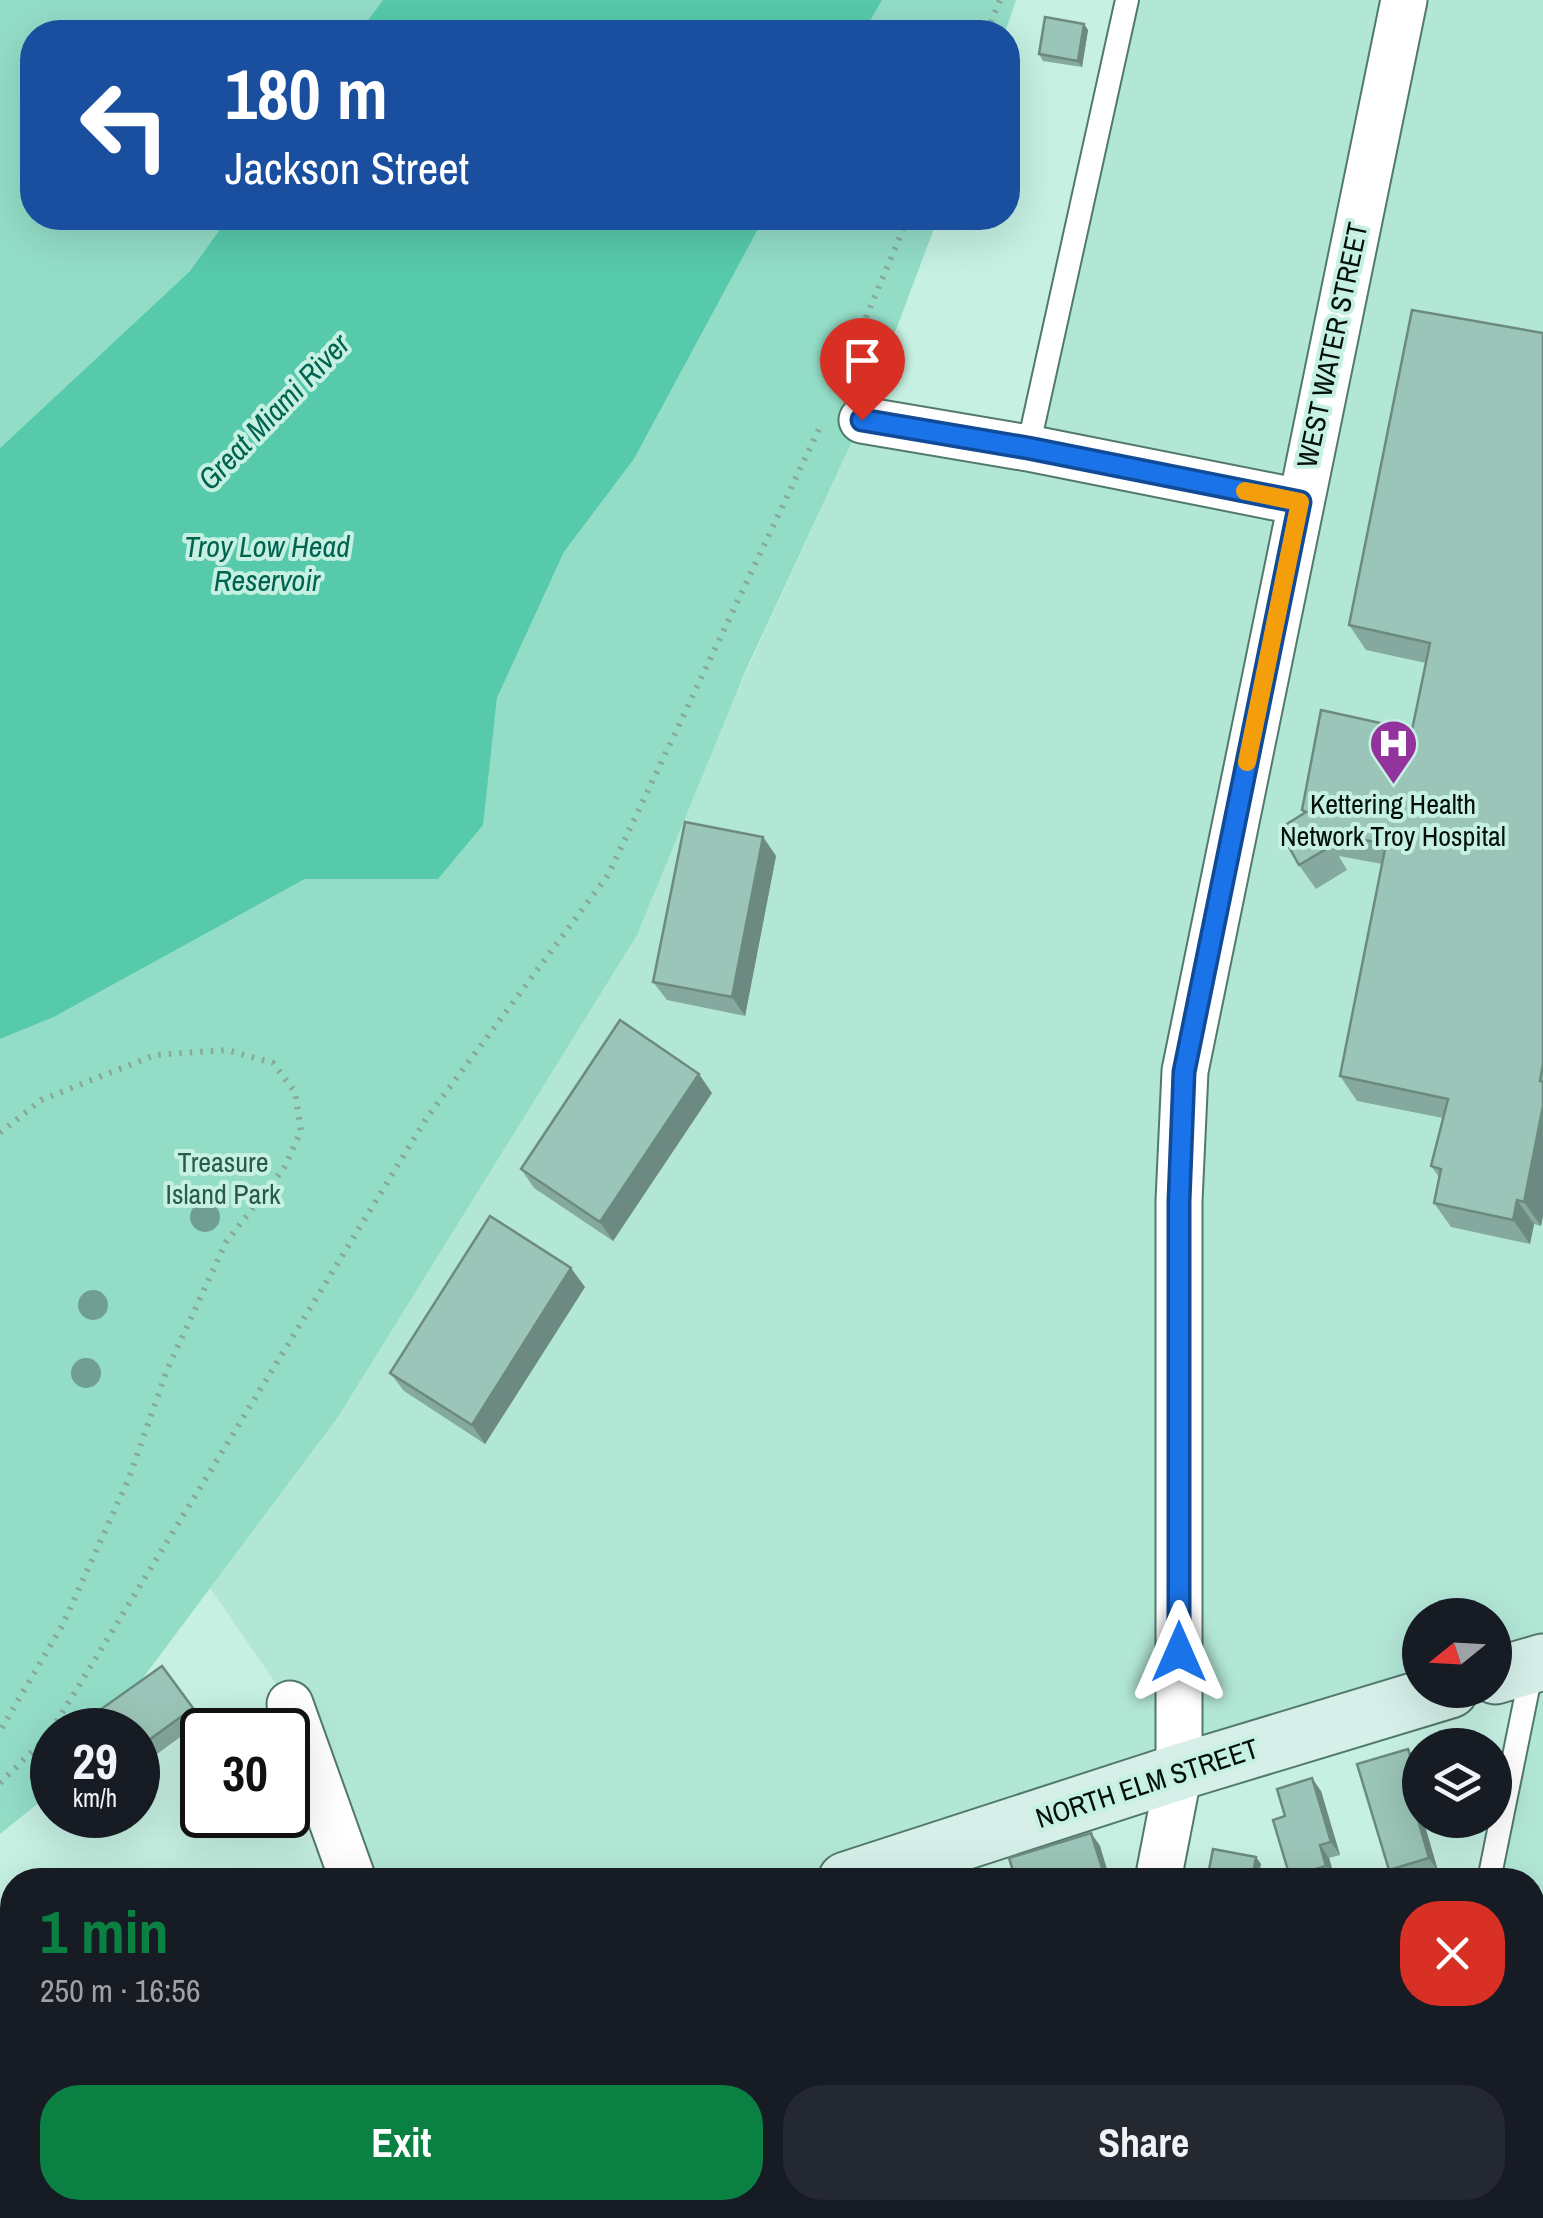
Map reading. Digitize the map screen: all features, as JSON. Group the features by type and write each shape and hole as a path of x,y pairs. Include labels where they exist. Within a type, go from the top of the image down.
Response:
{"main road":[{"name":"NORTH ELM STREET","path":"883,1868 1402,1705"}],"street":[{"name":"WEST WATER STREET","path":"1160,1868 1179,1772 1179,1201 1184,1072 1404,0"},
{"path":"839,413 1300,502"},
{"path":"290,1704 349,1868"}],"lane":[{"path":"1028,448 1127,0"},
{"path":"1491,1868 1524,1668"}],"path":[{"path":"0,1783 48,1736 426,1120 608,875 839,413 904,230"},
{"path":"0,1133 41,1100 155,1056 227,1050 273,1063 295,1092 301,1131 284,1168 226,1242 167,1370 129,1478 63,1624 0,1730"}],"shaded area":[{"name":"Kettering Health Network Troy Hospital","path":"1127,0 1543,0 1543,1868 1491,1868 1497,1838 1512,1838 1512,1766 1532,1666 1512,1671 1512,1598 1402,1598 1402,1696 882,1868 349,1868 310,1760 310,1708 291,1708 210,1588 338,1417 594,1003 862,420 1028,448"}],"green space":[{"path":"0,0 383,0 368,20 20,20 20,230 219,230 190,271 0,448"},
{"path":"882,0 1016,0 1009,20 871,20"},
{"name":"Treasure Island Park","path":"758,230 933,230 862,420 745,672 637,935 338,1417 120,1708 30,1708 30,1810 0,1834 0,1039 54,1017 305,879 438,878 482,825 497,698 564,552 634,459"}],"water":[{"path":"383,0 882,0 871,20 368,20"},
{"name":"Troy Low Head Reservoir","path":"219,230 758,230 634,459 564,552 497,698 483,825 438,879 305,879 54,1017 0,1039 0,448 190,271"}],"building":[{"path":"1045,17 1084,24 1078,61 1039,54"},
{"path":"1412,310 1543,333 1543,1106 1524,1202 1517,1200 1513,1220 1434,1203 1441,1169 1431,1166 1448,1099 1340,1076 1386,844 1322,832 1331,846 1299,865 1279,829 1306,812 1302,810 1321,710 1412,730 1430,643 1349,625"},
{"path":"685,822 763,837 732,997 653,982"},
{"path":"620,1020 699,1074 600,1222 521,1169"},
{"path":"490,1216 571,1268 472,1425 390,1373"},
{"path":"162,1666 193,1708 180,1708 180,1717 160,1732 160,1708 103,1708"},
{"path":"1402,1751 1402,1838 1423,1838 1429,1858 1388,1868 1357,1764"},
{"path":"1312,1778 1331,1842 1320,1845 1326,1866 1287,1868 1273,1820 1285,1816 1277,1789"},
{"path":"1091,1833 1102,1868 1012,1868 1009,1858"},
{"path":"1213,1849 1256,1857 1254,1868 1209,1868"}],"slow traffic":[{"path":"1245,491 1300,502 1247,762"}],"place":[{"name":"Kettering Health Network Troy Hospital","path":"1393,786"}],"route":[{"path":"862,420 1028,448 1300,502 1184,1072 1179,1201 1179,1652"}],"water label":[{"name":"Great Miami River","path":"274,412"}]}
